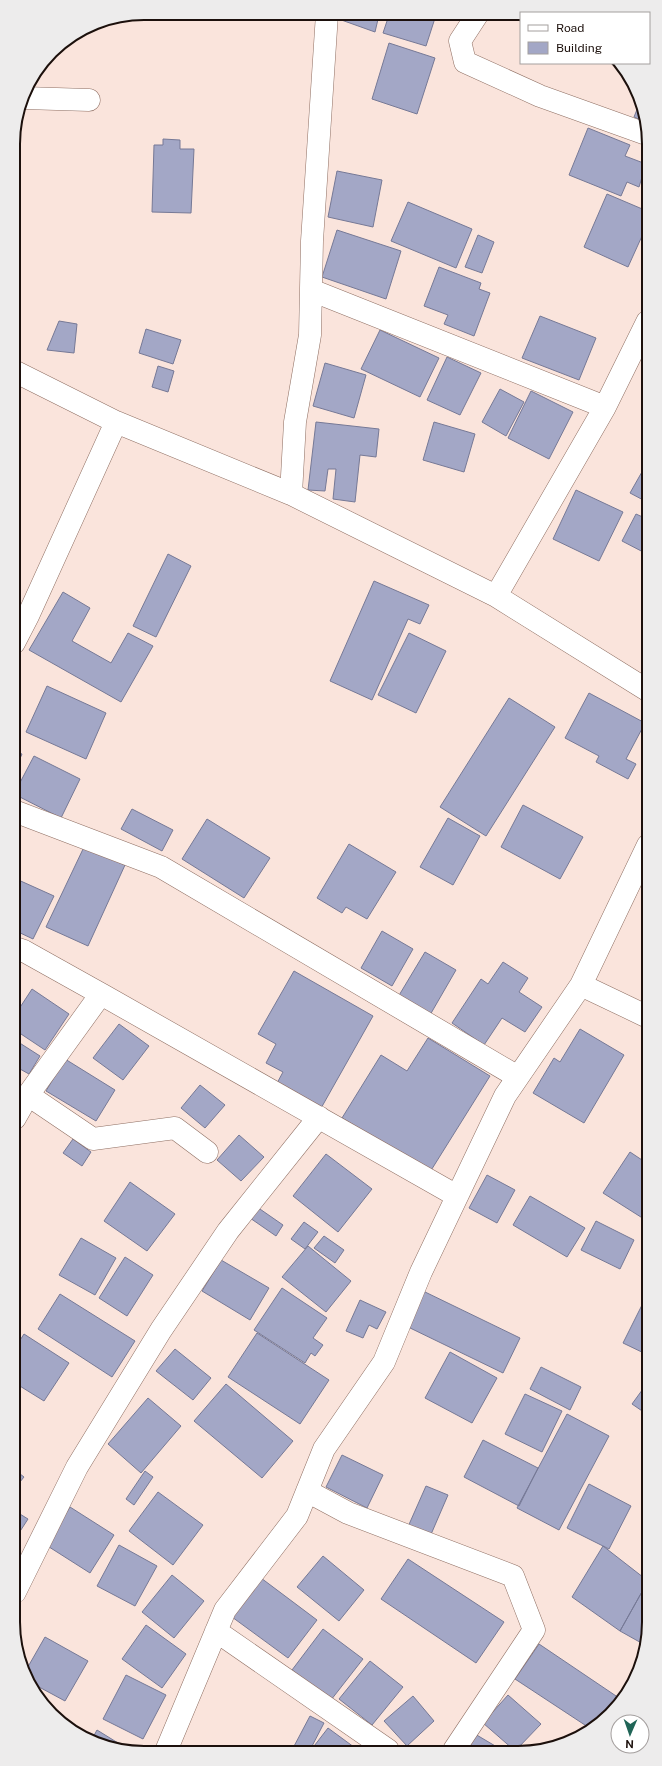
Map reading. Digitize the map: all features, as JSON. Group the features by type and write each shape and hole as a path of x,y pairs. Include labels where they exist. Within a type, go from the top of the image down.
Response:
{"street":[{"path":"290,494 295,422 310,335 312,241 327,20"},
{"path":"474,20 460,41 465,62 540,96 641,132"},
{"path":"29,98 89,100"},
{"path":"311,290 605,407"},
{"path":"496,596 642,346"},
{"path":"20,374 116,422 290,494 496,596 642,687"},
{"path":"21,619 116,422"},
{"path":"20,813 161,868 518,1077"},
{"path":"168,1746 225,1610 297,1516 324,1449 384,1362 421,1272 505,1096 582,984 642,858"},
{"path":"20,950 101,994 457,1196"},
{"path":"582,984 642,1014"},
{"path":"20,1109 28,1095 101,994"},
{"path":"28,1095 93,1139 175,1128 207,1152"},
{"path":"20,1584 77,1466 161,1330 228,1231 319,1117"},
{"path":"307,1491 348,1513 513,1576 534,1630 457,1746"},
{"path":"216,1631 382,1746"}],"building":[{"path":"341,20 378,20 375,32"},
{"path":"387,20 434,20 426,46 383,33"},
{"path":"389,43 435,58 417,114 372,99"},
{"path":"637,110 640,119 634,117"},
{"path":"588,128 630,145 625,156 642,162 642,177 639,187 627,182 621,196 569,175"},
{"path":"163,139 180,140 180,149 194,149 191,213 152,212 154,145 163,145"},
{"path":"337,171 382,180 373,227 328,217"},
{"path":"607,194 642,209 642,236 628,267 584,247"},
{"path":"408,202 472,229 456,268 391,241"},
{"path":"337,230 401,251 386,299 322,277"},
{"path":"478,235 494,242 482,273 465,267"},
{"path":"439,267 481,283 479,289 490,293 474,336 444,324 448,315 424,306"},
{"path":"540,316 596,338 579,380 522,358"},
{"path":"59,321 77,324 74,353 47,350"},
{"path":"146,329 181,340 173,364 139,353"},
{"path":"380,330 439,358 420,397 361,369"},
{"path":"447,357 481,373 460,415 427,400"},
{"path":"325,363 366,375 354,418 313,406"},
{"path":"158,366 174,371 168,392 152,387"},
{"path":"500,389 524,402 506,436 482,422"},
{"path":"531,391 573,412 549,459 508,438"},
{"path":"316,422 379,429 376,457 360,455 355,502 333,499 336,469 328,469 325,491 308,490"},
{"path":"434,422 475,434 464,472 423,460"},
{"path":"642,472 642,499 630,493"},
{"path":"576,490 623,512 599,561 553,539"},
{"path":"636,514 642,517 642,551 622,541"},
{"path":"168,554 191,566 156,637 133,626"},
{"path":"374,581 429,605 420,624 408,619 372,700 330,681"},
{"path":"63,592 90,608 72,641 111,663 128,633 153,646 121,702 29,650"},
{"path":"409,633 446,651 416,713 378,695"},
{"path":"47,686 106,713 86,759 26,732"},
{"path":"589,693 642,721 642,729 626,759 636,764 628,779 596,762 599,756 565,738"},
{"path":"509,698 555,727 486,836 440,807"},
{"path":"34,756 80,779 61,818 20,797 20,783"},
{"path":"523,805 583,837 560,879 501,847"},
{"path":"132,809 173,830 162,851 121,829"},
{"path":"448,818 480,836 453,885 420,867"},
{"path":"207,819 270,858 244,898 182,859"},
{"path":"349,844 396,872 367,919 346,907 342,913 317,898"},
{"path":"84,847 125,865 88,946 46,927"},
{"path":"20,881 54,896 33,939 20,933"},
{"path":"382,931 413,949 392,986 361,968"},
{"path":"425,952 456,970 430,1015 398,997"},
{"path":"503,962 528,978 519,992 542,1007 525,1032 502,1018 484,1045 452,1023 481,979 488,984"},
{"path":"294,971 373,1016 320,1110 276,1085 283,1072 266,1063 276,1044 258,1034"},
{"path":"32,989 69,1014 45,1050 20,1033 20,1007"},
{"path":"119,1024 149,1046 123,1080 93,1058"},
{"path":"580,1029 624,1055 584,1123 533,1093 554,1058 560,1062"},
{"path":"428,1038 490,1076 430,1172 342,1118 381,1055 407,1071"},
{"path":"20,1043 40,1056 29,1074 20,1069"},
{"path":"65,1059 115,1090 96,1121 46,1091"},
{"path":"200,1085 225,1105 205,1128 181,1108"},
{"path":"239,1135 264,1157 241,1181 217,1160"},
{"path":"73,1139 91,1152 82,1166 63,1153"},
{"path":"630,1152 642,1160 642,1218 603,1193"},
{"path":"326,1154 372,1189 338,1232 293,1196"},
{"path":"487,1175 515,1190 497,1223 469,1208"},
{"path":"130,1182 175,1214 147,1251 104,1221"},
{"path":"530,1196 585,1228 567,1257 513,1225"},
{"path":"257,1207 283,1225 276,1236 250,1218"},
{"path":"596,1221 634,1240 620,1269 581,1250"},
{"path":"304,1222 318,1232 305,1249 291,1239"},
{"path":"324,1236 344,1250 335,1263 314,1248"},
{"path":"81,1238 116,1258 95,1295 59,1275"},
{"path":"308,1246 351,1281 326,1312 282,1277"},
{"path":"125,1257 153,1275 127,1316 99,1298"},
{"path":"221,1260 269,1288 250,1320 202,1291"},
{"path":"282,1288 327,1318 313,1338 323,1345 315,1356 311,1353 305,1363 254,1330"},
{"path":"423,1291 520,1338 503,1373 406,1326"},
{"path":"60,1294 135,1341 112,1377 38,1329"},
{"path":"360,1300 386,1312 377,1329 369,1325 363,1338 346,1331"},
{"path":"642,1305 642,1352 623,1343"},
{"path":"257,1333 329,1380 300,1424 228,1377"},
{"path":"24,1334 69,1363 44,1401 20,1386 20,1340"},
{"path":"175,1349 211,1378 193,1400 156,1371"},
{"path":"450,1352 497,1378 472,1423 425,1398"},
{"path":"541,1367 581,1387 570,1410 530,1389"},
{"path":"226,1384 293,1441 262,1478 194,1421"},
{"path":"642,1390 642,1411 632,1404"},
{"path":"525,1394 562,1411 542,1452 505,1434"},
{"path":"148,1398 181,1426 141,1473 108,1444"},
{"path":"567,1414 609,1436 559,1530 517,1508"},
{"path":"483,1440 538,1468 519,1506 464,1477"},
{"path":"342,1455 383,1475 367,1508 326,1487"},
{"path":"145,1471 153,1477 134,1505 126,1499"},
{"path":"20,1474 24,1477 20,1482"},
{"path":"589,1484 631,1506 609,1549 567,1528"},
{"path":"426,1486 448,1495 429,1539 407,1529"},
{"path":"158,1492 203,1525 173,1565 129,1531"},
{"path":"70,1507 114,1535 90,1573 46,1545"},
{"path":"20,1514 28,1519 20,1531"},
{"path":"119,1545 157,1566 135,1606 97,1586"},
{"path":"603,1546 642,1576 642,1592 620,1631 572,1597"},
{"path":"323,1556 364,1590 339,1621 297,1587"},
{"path":"408,1559 504,1622 476,1663 381,1599"},
{"path":"172,1575 204,1601 174,1638 142,1612"},
{"path":"261,1578 317,1620 288,1658 232,1617"},
{"path":"642,1592 640,1642 620,1631"},
{"path":"146,1625 186,1654 162,1688 122,1659"},
{"path":"323,1629 363,1659 331,1700 292,1670"},
{"path":"45,1637 88,1661 65,1701 39,1687 29,1666"},
{"path":"539,1644 617,1696 606,1710 585,1725 515,1679"},
{"path":"370,1661 403,1687 372,1725 339,1699"},
{"path":"126,1675 166,1695 143,1739 103,1719"},
{"path":"508,1695 541,1724 520,1746 509,1746 483,1723"},
{"path":"413,1696 434,1721 407,1746 384,1721"},
{"path":"310,1716 324,1723 312,1746 294,1746"},
{"path":"328,1728 353,1746 314,1746"},
{"path":"97,1730 119,1744 104,1739 94,1735"},
{"path":"475,1734 495,1746 468,1746"}]}
